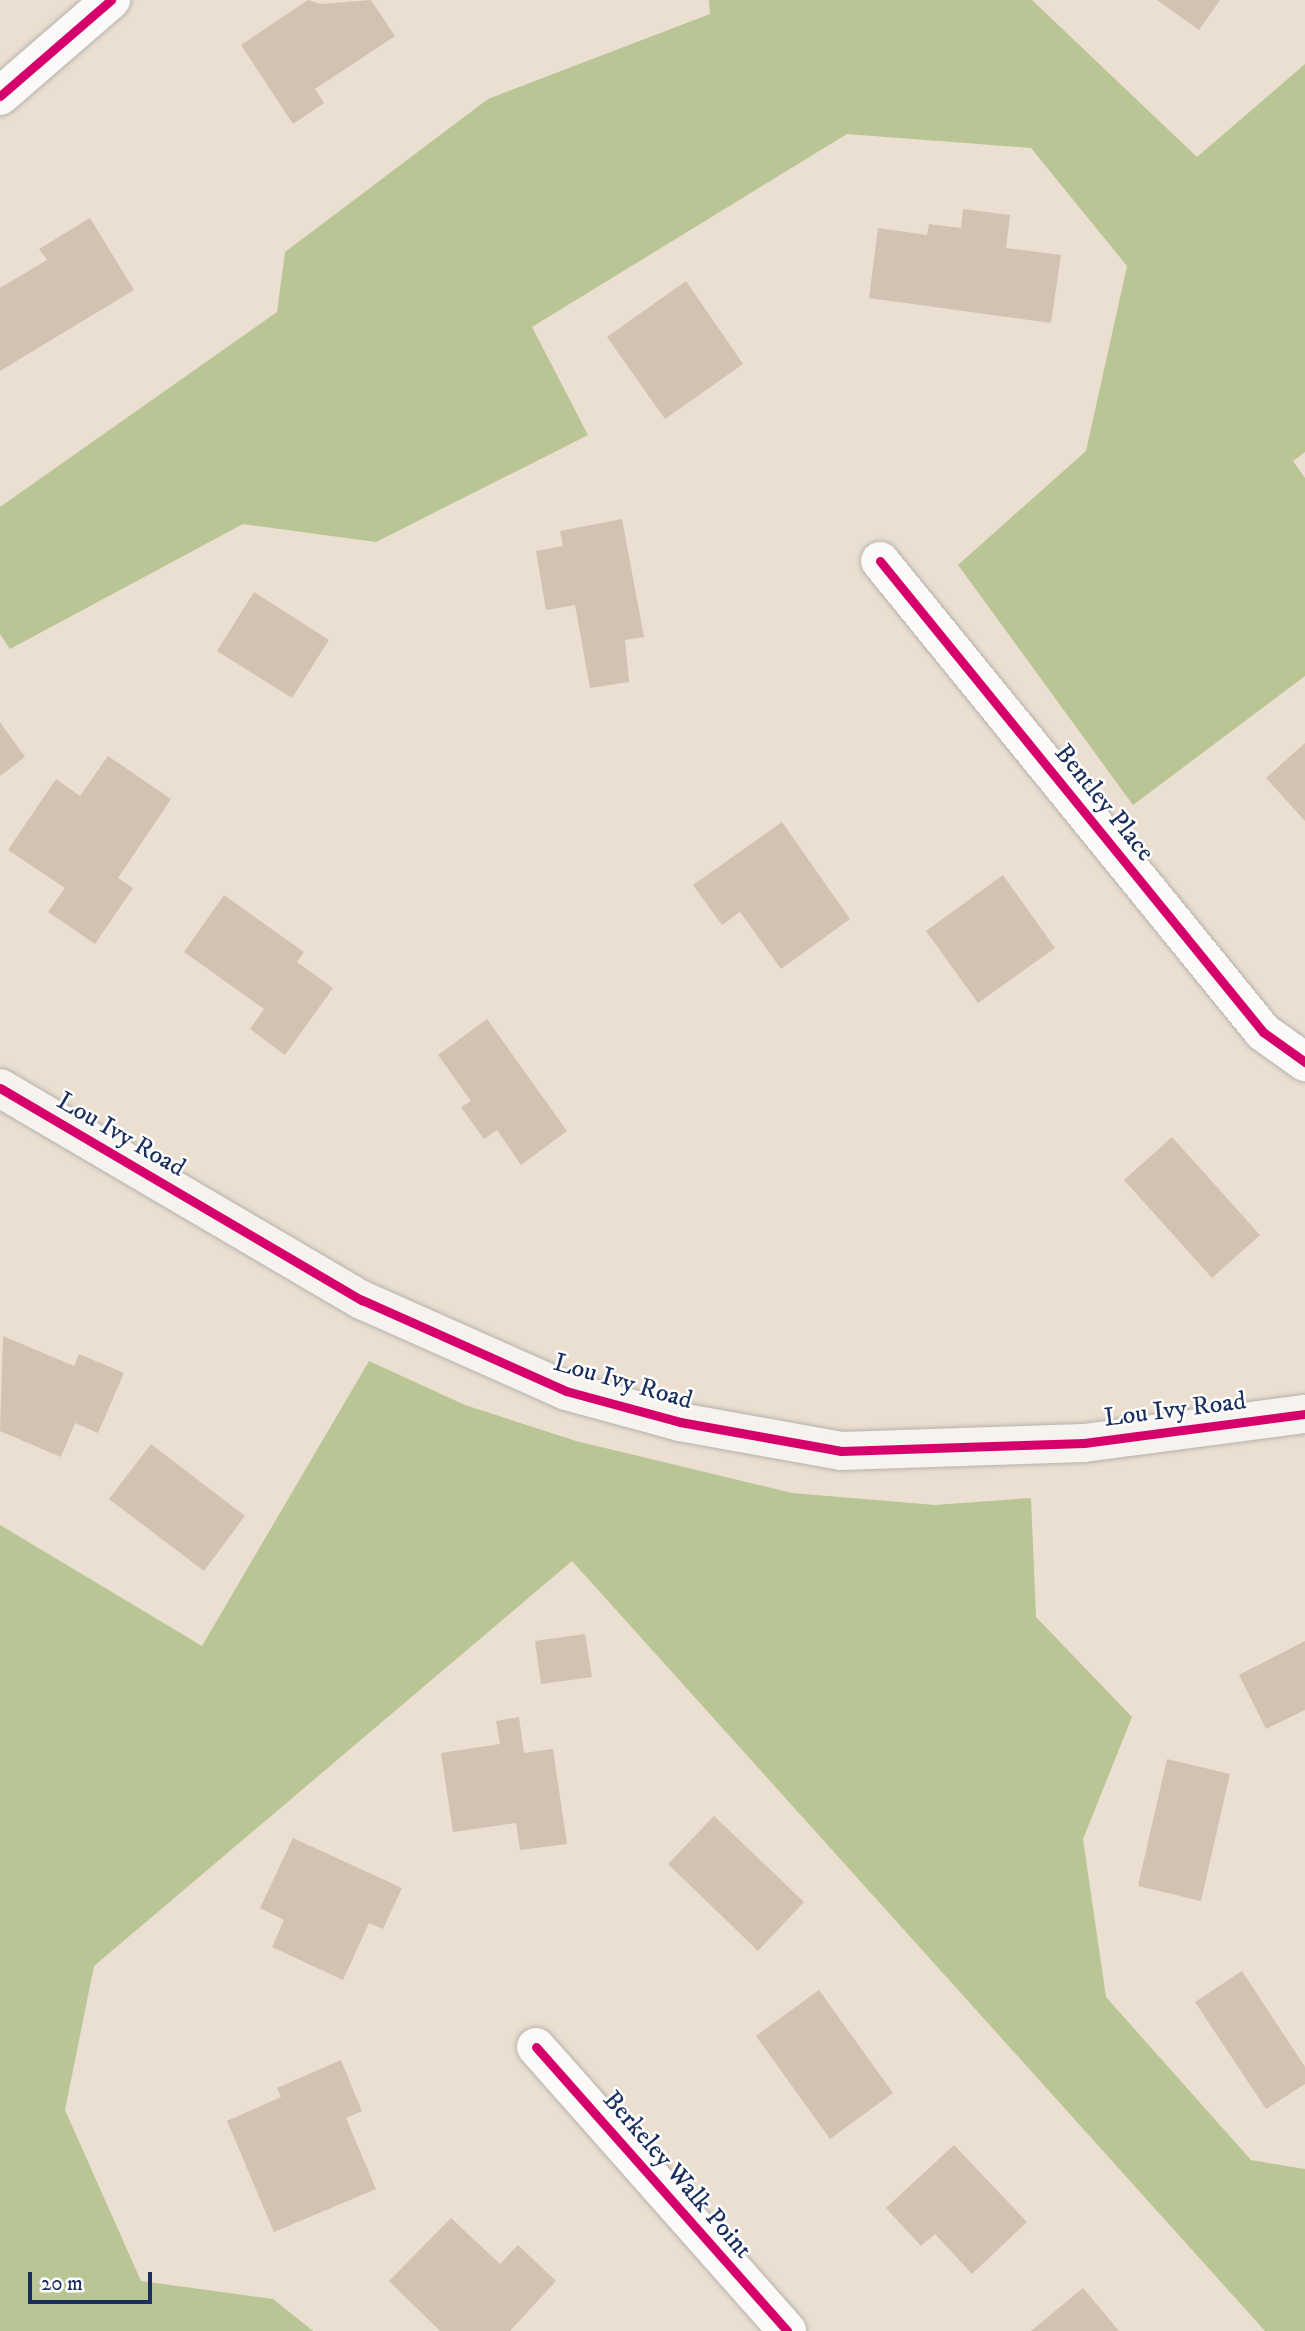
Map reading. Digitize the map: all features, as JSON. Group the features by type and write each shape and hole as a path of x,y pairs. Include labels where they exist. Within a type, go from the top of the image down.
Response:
{"street":[{"path":"0,96 111,0"},
{"name":"Bentley Place","path":"880,561 1263,1032 1305,1062"},
{"name":"Lou Ivy Road","path":"0,1088 362,1300 566,1391 680,1422 841,1451 1084,1443 1305,1414"},
{"name":"Berkeley Walk Point","path":"536,2047 787,2331"}],"green space":[{"path":"709,0 1032,0 1197,157 1305,64 1305,452 1293,461 1305,478 1305,676 1133,805 958,565 1086,451 1127,266 1031,148 847,134 532,327 588,435 376,542 243,524 10,649 0,634 0,507 277,312 285,252 488,99 710,14"},
{"path":"369,1361 465,1405 576,1441 792,1493 935,1505 1031,1498 1036,1617 1132,1717 1083,1839 1106,1997 1251,2160 1305,2169 1305,2331 1265,2331 572,1561 94,1966 65,2110 141,2281 273,2299 313,2331 0,2331 0,1525 202,1646"}],"building":[{"path":"308,0 321,4 371,0 395,36 315,89 324,103 293,124 241,45"},
{"path":"1157,0 1220,0 1199,30"},
{"path":"963,209 1010,215 1006,248 1061,255 1051,323 869,298 878,228 927,235 929,224 961,228"},
{"path":"90,218 134,290 0,371 0,288 47,260 39,249"},
{"path":"686,281 743,364 665,419 607,337"},
{"path":"622,519 644,637 625,640 629,682 590,688 575,605 546,610 536,551 563,546 560,531"},
{"path":"254,592 329,640 292,698 217,651"},
{"path":"0,722 25,757 0,776"},
{"path":"1305,743 1305,821 1266,778"},
{"path":"108,756 171,799 118,878 133,888 95,944 48,912 65,888 8,850 56,779 80,796"},
{"path":"782,822 850,919 781,969 740,912 722,925 693,885"},
{"path":"1003,875 1055,948 978,1003 926,931"},
{"path":"224,895 304,952 297,962 333,988 285,1055 250,1029 264,1009 184,952"},
{"path":"487,1019 567,1131 521,1165 497,1130 484,1139 461,1107 471,1101 438,1055"},
{"path":"1172,1137 1260,1235 1212,1278 1124,1180"},
{"path":"3,1336 74,1366 79,1354 124,1373 98,1433 75,1423 61,1457 0,1431"},
{"path":"151,1444 245,1516 204,1571 109,1499"},
{"path":"585,1634 592,1677 541,1684 535,1641"},
{"path":"1305,1641 1305,1710 1266,1729 1239,1675"},
{"path":"519,1717 524,1753 553,1749 567,1844 520,1850 516,1823 453,1832 441,1753 500,1744 496,1721"},
{"path":"1167,1759 1230,1774 1201,1901 1138,1886"},
{"path":"714,1816 804,1902 758,1951 668,1864"},
{"path":"293,1838 402,1888 383,1929 369,1923 343,1980 272,1947 284,1920 260,1908"},
{"path":"1242,1971 1305,2067 1305,2084 1266,2109 1195,2002"},
{"path":"819,1990 893,2093 830,2139 756,2036"},
{"path":"341,2060 362,2111 346,2118 376,2189 274,2232 227,2121 281,2097 277,2088"},
{"path":"954,2145 1027,2222 972,2274 935,2234 921,2246 886,2208"},
{"path":"451,2218 500,2264 518,2245 556,2281 510,2331 440,2331 389,2281"},
{"path":"1083,2288 1119,2331 1031,2331"}],"cycle path":[{"path":"0,96 111,0"},
{"path":"880,561 1263,1032 1305,1062"},
{"path":"0,1088 362,1300 566,1391 680,1422 841,1451 1084,1443 1305,1414"},
{"path":"536,2047 787,2331"}]}
